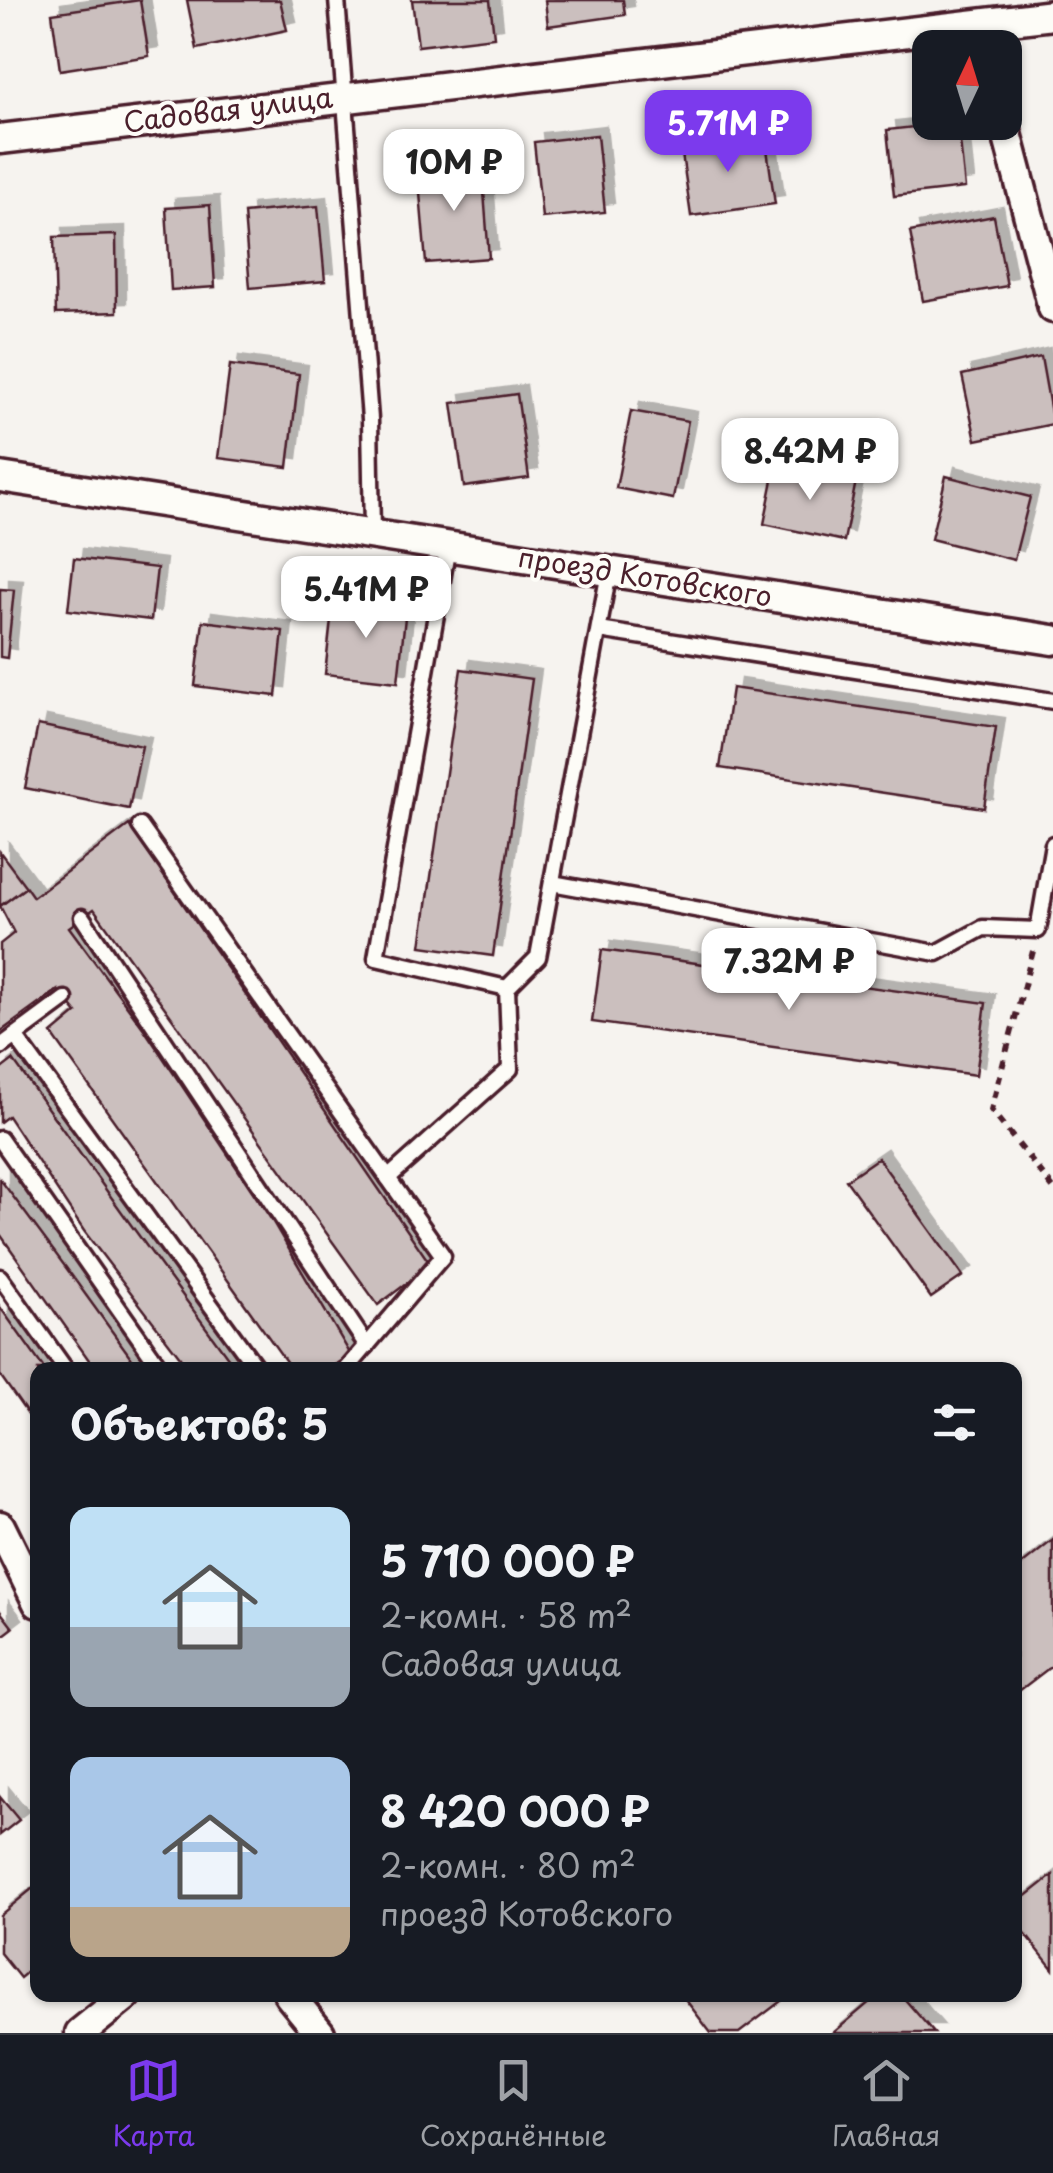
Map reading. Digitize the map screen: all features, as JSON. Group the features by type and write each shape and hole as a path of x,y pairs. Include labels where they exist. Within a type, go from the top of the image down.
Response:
{"street":[{"name":"Садовая улица","path":"1002,30 1053,15"},
{"name":"Садовая улица","path":"0,139 346,96 912,43"},
{"path":"1009,140 1053,308"},
{"name":"проезд Котовского","path":"0,477 1053,640"},
{"path":"0,1526 30,1587"},
{"path":"80,2033 118,2002"},
{"path":"296,2002 320,2033"}],"lane":[{"path":"337,0 370,420 372,533"},
{"path":"448,546 376,958 507,988"},
{"path":"388,1178 510,1068 507,988 538,957 609,572"},
{"path":"599,630 1053,701"},
{"path":"140,826 443,1256 353,1362"},
{"path":"552,883 937,952 983,928 1038,930 1053,844"},
{"path":"82,917 366,1346"},
{"path":"0,1047 64,998"},
{"path":"16,1036 252,1362"},
{"path":"0,1139 156,1362"},
{"path":"0,1277 60,1362"}],"path":[{"path":"1038,930 991,1110 1053,1188"}],"building":[{"path":"140,0 149,56 60,70 52,13"},
{"path":"187,0 280,0 287,30 197,49"},
{"path":"412,0 490,0 494,37 418,46"},
{"path":"545,0 623,0 625,15 548,26"},
{"path":"912,127 912,140 960,140 965,188 894,196 887,130"},
{"path":"597,135 605,212 542,218 534,142"},
{"path":"765,135 775,204 691,216 681,147"},
{"path":"482,165 489,258 426,263 418,170"},
{"path":"210,205 215,287 171,290 166,208"},
{"path":"318,206 325,281 250,288 244,213"},
{"path":"994,216 1007,286 923,301 910,232"},
{"path":"116,235 117,312 56,314 54,237"},
{"path":"1041,357 1053,424 976,440 962,375"},
{"path":"230,365 299,374 288,467 218,458"},
{"path":"517,394 529,478 464,487 452,403"},
{"path":"631,411 688,421 673,499 616,488"},
{"path":"776,465 856,481 844,541 764,524"},
{"path":"946,476 1030,497 1014,560 931,539"},
{"path":"74,558 157,568 151,620 68,610"},
{"path":"0,589 14,590 7,658 0,657"},
{"path":"333,601 406,608 398,682 325,674"},
{"path":"203,621 283,631 276,696 195,686"},
{"path":"461,669 532,679 493,956 421,946"},
{"path":"732,688 996,727 984,808 720,768"},
{"path":"38,725 142,746 129,809 25,788"},
{"path":"129,825 431,1265 378,1305 94,909 69,927 144,1029 273,1222 351,1355 340,1362 286,1362 52,1034 77,1013 58,990 0,1032 0,944 14,933 0,906 26,887 33,897"},
{"path":"0,852 26,887 0,906"},
{"path":"602,950 986,1003 976,1075 592,1022"},
{"path":"13,1060 231,1362 184,1362 84,1231 8,1116 0,1122 0,1070"},
{"path":"878,1158 963,1276 931,1298 846,1180"},
{"path":"0,1179 134,1362 90,1362 0,1234"},
{"path":"0,1307 39,1362 30,1362 30,1418 0,1375"},
{"path":"1053,1540 1053,1665 1022,1689 1022,1564"},
{"path":"0,1611 13,1628 0,1638"},
{"path":"0,1797 19,1820 0,1835"},
{"path":"1053,1875 1053,1969 1022,1930 1022,1899"},
{"path":"30,1891 30,1970 20,1978 0,1953 0,1915"},
{"path":"687,2002 780,2002 739,2033 711,2033"},
{"path":"870,2002 907,2002 934,2033 833,2033"}]}
